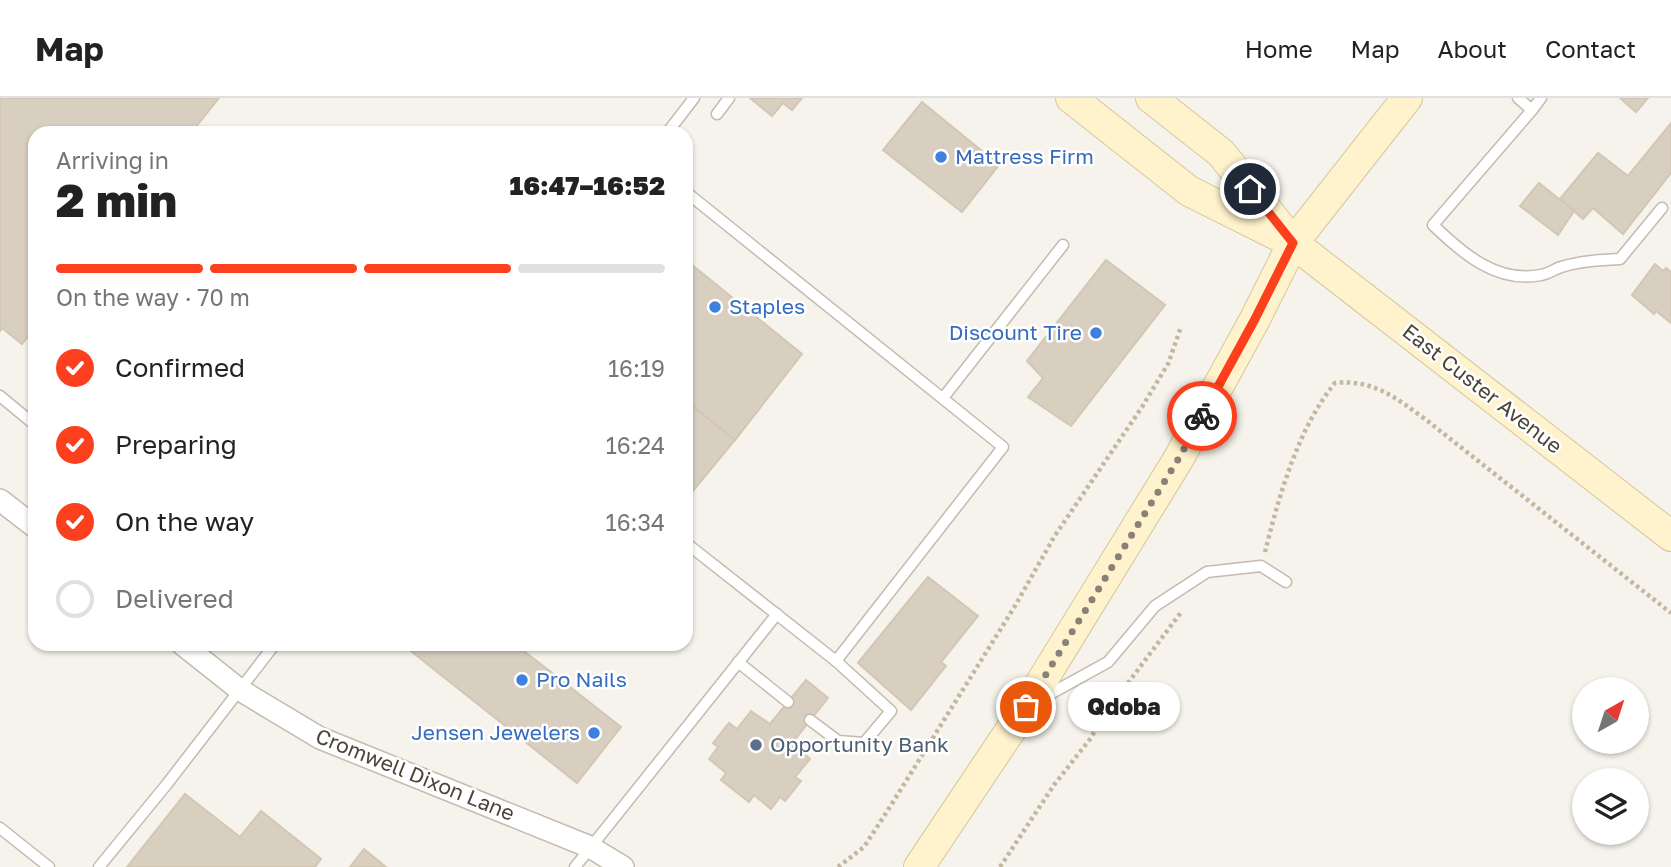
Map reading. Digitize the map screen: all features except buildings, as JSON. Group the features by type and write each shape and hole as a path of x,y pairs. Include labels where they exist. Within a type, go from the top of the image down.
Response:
{"main road":[{"name":"East Custer Avenue","path":"1072,98 1189,191 1293,243 1671,536"},
{"name":"East Custer Avenue","path":"1151,98 1221,153 1293,243"},
{"path":"919,867 1026,707 1179,458 1293,243 1407,98"}],"street":[{"path":"0,499 28,521"},
{"name":"Cromwell Dixon Lane","path":"191,651 240,690 320,738 590,847 623,867"}],"lane":[{"path":"672,126 694,98"},
{"path":"717,114 729,98"},
{"path":"1518,98 1532,110"},
{"path":"1541,98 1433,225 1455,246 1482,266 1510,275 1541,275 1589,260 1620,259 1662,208"},
{"path":"693,198 1003,447 836,661"},
{"path":"943,398 1063,245"},
{"path":"0,396 28,419"},
{"path":"693,549 836,661 891,712 864,743 838,741 810,720"},
{"path":"1026,707 1108,662 1155,606 1206,572 1261,565 1286,582"},
{"path":"575,867 776,614"},
{"path":"99,867 270,651"},
{"path":"738,662 788,702"},
{"path":"0,828 49,867"}],"path":[{"path":"838,867 864,847 888,810 1015,606 1054,537 1142,407 1168,364 1181,327"},
{"path":"1265,552 1276,509 1302,440 1335,383 1352,381 1373,386 1396,398 1425,419 1671,613"},
{"path":"1000,867 1054,785 1186,606"}],"way so far":[{"path":"1026,707 1202,416"}],"place":[{"name":"Mattress Firm","path":"941,157"},
{"name":"Staples","path":"715,307"},
{"name":"Discount Tire","path":"1096,333"},
{"name":"Pro Nails","path":"522,680"},
{"name":"Qdoba","path":"1026,707"},
{"name":"Jensen Jewelers","path":"594,733"},
{"name":"Opportunity Bank","path":"756,745"}],"route":[{"path":"1202,416 1293,243 1250,189"}]}
